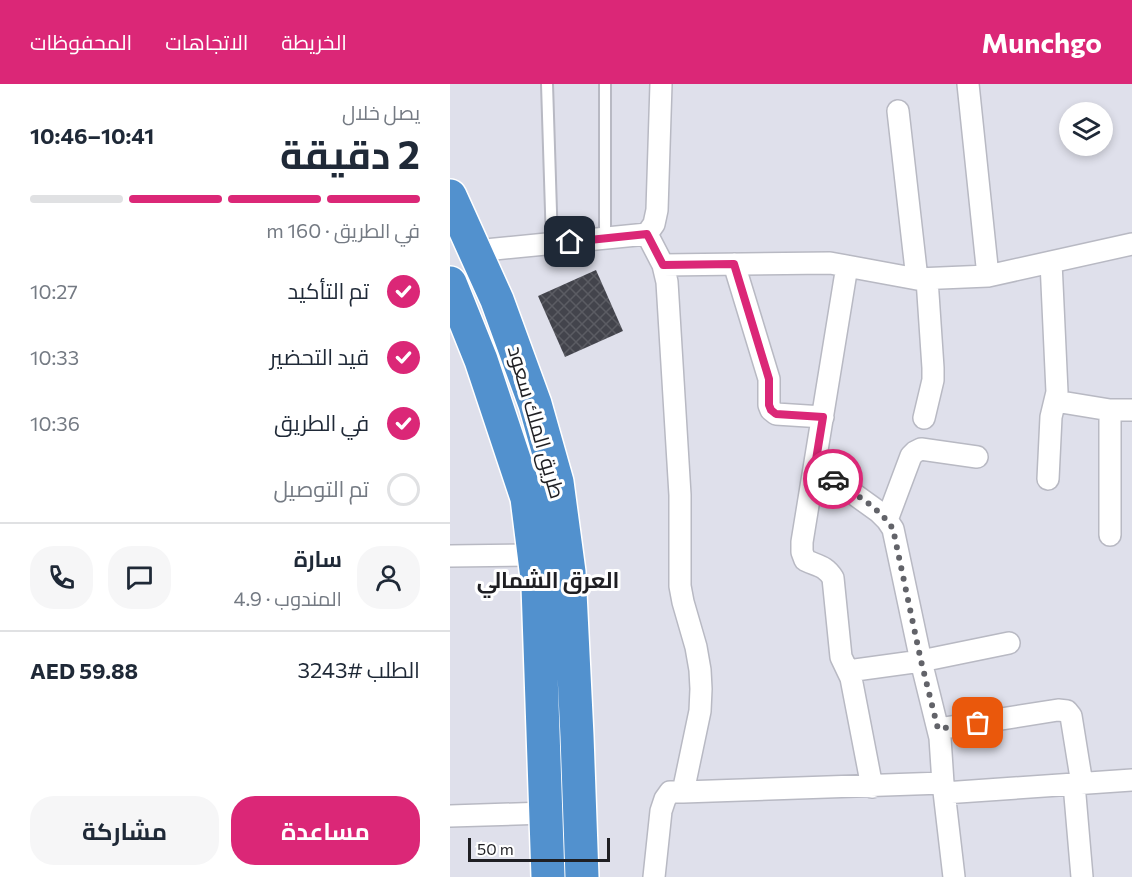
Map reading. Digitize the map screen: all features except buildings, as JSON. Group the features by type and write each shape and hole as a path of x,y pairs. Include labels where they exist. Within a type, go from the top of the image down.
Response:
{"highway":[{"name":"طريق الملك سعود","path":"450,196 497,300 535,404 557,482 568,572 582,877"},
{"name":"طريق الملك سعود","path":"450,283 481,360 527,498 538,586 548,877"}],"street":[{"path":"475,251 647,234 654,224 657,210 661,84"},
{"path":"968,84 988,276"},
{"path":"898,111 933,368 933,380 924,418"},
{"path":"647,234 663,265 667,282 680,495 680,586 700,670 700,711 683,792"},
{"path":"663,265 830,263 898,277 922,279 988,276 1132,244"},
{"path":"1048,479 1051,417 1056,392 1051,262"},
{"path":"734,264 769,379 771,410 776,414 823,417"},
{"path":"847,266 802,552 805,560 824,567 833,578 841,657 851,678 872,786"},
{"path":"1055,401 1110,410 1132,410"},
{"path":"1110,410 1110,535"},
{"path":"887,520 911,456 915,452 921,449 977,457"},
{"path":"815,466 879,512 893,529 940,738 943,788 954,877"},
{"path":"450,556 534,555"},
{"path":"848,671 921,661 1009,643"},
{"path":"938,729 1058,710 1067,711 1071,716 1078,784 1082,877"},
{"path":"654,877 664,799 670,792 872,786 943,788 1132,780"},
{"path":"450,816 546,813"}],"lane":[{"path":"547,84 552,243"},
{"path":"605,84 605,238"}],"way so far":[{"path":"833,479 879,512 893,529 938,729 978,723"}],"district":[{"name":"العرق الشمالي","path":"548,580"}],"route":[{"path":"570,242 647,234 663,265 734,264 769,379 771,410 776,414 823,417 815,466 833,479"}]}
